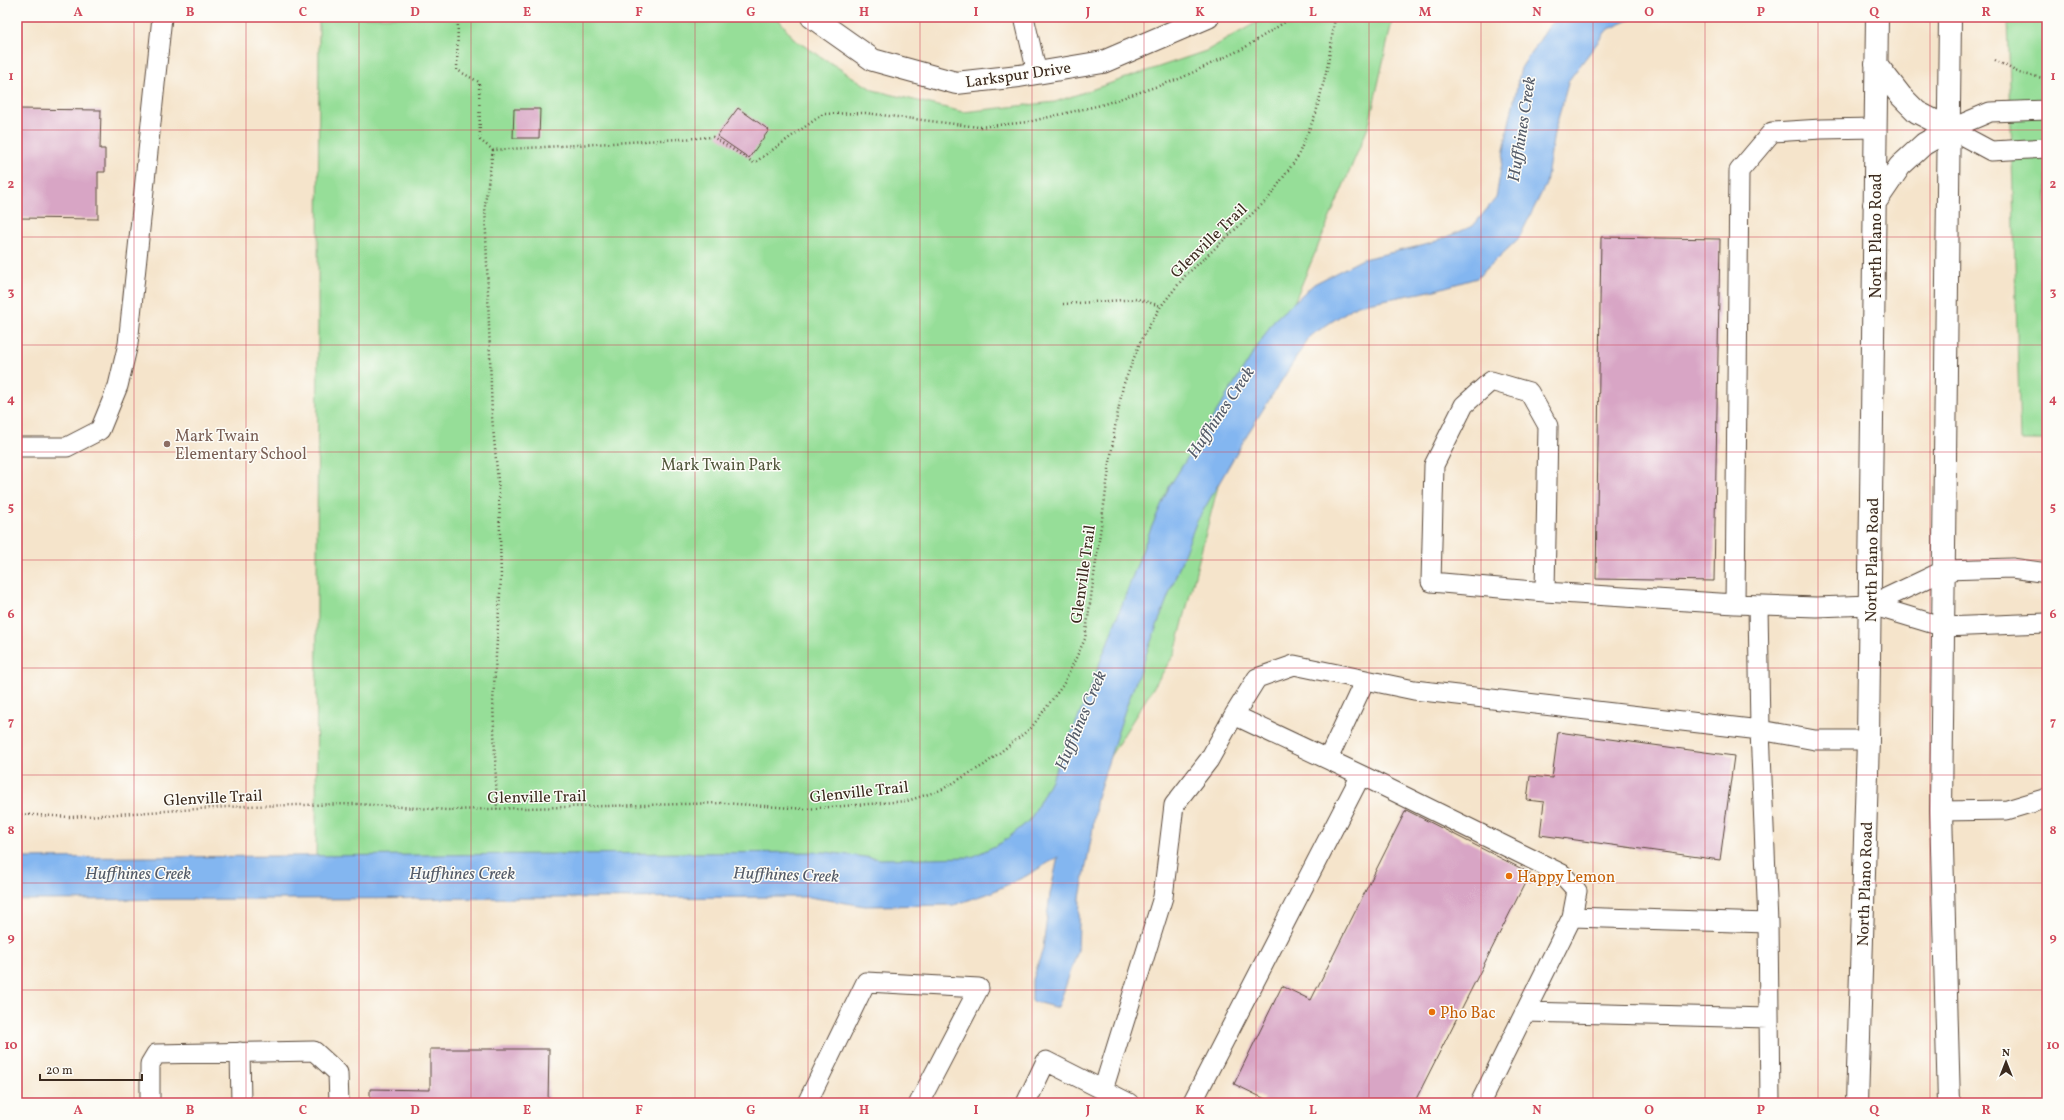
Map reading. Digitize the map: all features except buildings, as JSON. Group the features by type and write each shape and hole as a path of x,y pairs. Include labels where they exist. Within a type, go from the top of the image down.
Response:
{"main road":[{"name":"Larkspur Drive","path":"812,17 873,60 956,83 1037,73 1103,62 1208,17"},
{"name":"North Plano Road","path":"1857,1103 1871,605 1877,17"},
{"path":"1949,1103 1941,811 1950,129 1950,17"},
{"path":"1876,64 1901,96 1917,112 1950,129"},
{"path":"1874,204 1900,166 1924,144 1950,129"}],"lane":[{"path":"17,447 67,447 100,430 118,386 128,344 162,17"},
{"path":"1024,17 1037,73"},
{"path":"1950,129 1990,112 2047,110"},
{"path":"1736,604 1739,171 1772,132 1876,128"},
{"path":"1950,129 1991,151 2047,148"},
{"path":"1545,592 1548,426 1529,392 1491,381 1464,405 1434,466 1431,582 1545,592 1736,604 1816,607 1871,605 1944,627 2047,623"},
{"path":"1871,605 1945,570 2012,568 2047,573"},
{"path":"1758,605 1760,730 1768,923 1770,1103"},
{"path":"1103,1090 1163,897 1174,805 1209,760 1234,715 1258,678 1294,665 1414,690 1760,730 1814,740 1868,740"},
{"path":"1328,759 1365,680"},
{"path":"1234,715 1328,759 1562,874 1577,891 1572,917 1480,1103"},
{"path":"1192,1103 1361,775"},
{"path":"1941,811 2007,810 2047,798"},
{"path":"1572,917 1768,923"},
{"path":"808,1103 866,982 979,988 918,1103"},
{"path":"1525,1012 1770,1018"},
{"path":"150,1103 150,1064 156,1054 314,1051 338,1073 339,1103"},
{"path":"240,1052 241,1103"},
{"path":"1026,1103 1046,1061 1129,1103"}],"path":[{"path":"458,17 457,70 479,82 480,140 493,150 713,136 754,163 823,114 865,113 899,118"},
{"name":"Glenville Trail","path":"17,814 71,816 242,806 358,804 447,810 724,803 805,809 907,801 941,790 984,765 1031,728 1063,685 1085,639 1115,427 1123,386 1141,340 1161,306 1185,276 1268,199 1297,158 1316,113 1328,64 1334,17"},
{"path":"1995,60 2019,74 2039,79 2047,79"},
{"path":"493,150 485,204 492,417 499,492 501,578 493,702 497,809"},
{"path":"1063,304 1137,299 1161,306"}],"green space":[{"name":"Mark Twain Park","path":"319,17 777,17 795,40 873,90 963,112 1055,102 1206,51 1266,17 1393,17 1369,125 1220,478 1175,653 1042,865 316,871"},
{"path":"2008,17 2047,17 2047,440 2020,440"}],"water":[{"name":"Huffhines Creek","path":"1560,17 1636,17 1607,30 1569,80 1554,133 1546,184 1519,238 1477,278 1435,290 1357,305 1310,336 1248,433 1196,523 1125,710 1097,797 1092,834 1080,898 1078,950 1058,1008 1032,1001 1032,983 1043,948 1050,894 1058,857 1026,876 992,892 954,905 865,906 809,897 17,900 17,858 825,852 881,859 972,857 1003,842 1030,820 1053,776 1085,702 1149,533 1169,487 1274,320 1314,284 1363,259 1429,244 1473,226 1496,198 1507,133 1521,68 1549,26"}],"place":[{"name":"Mark Twain Elementary School","path":"167,444"},
{"name":"Happy Lemon","path":"1509,876"},
{"name":"Pho Bac","path":"1432,1012"}]}
